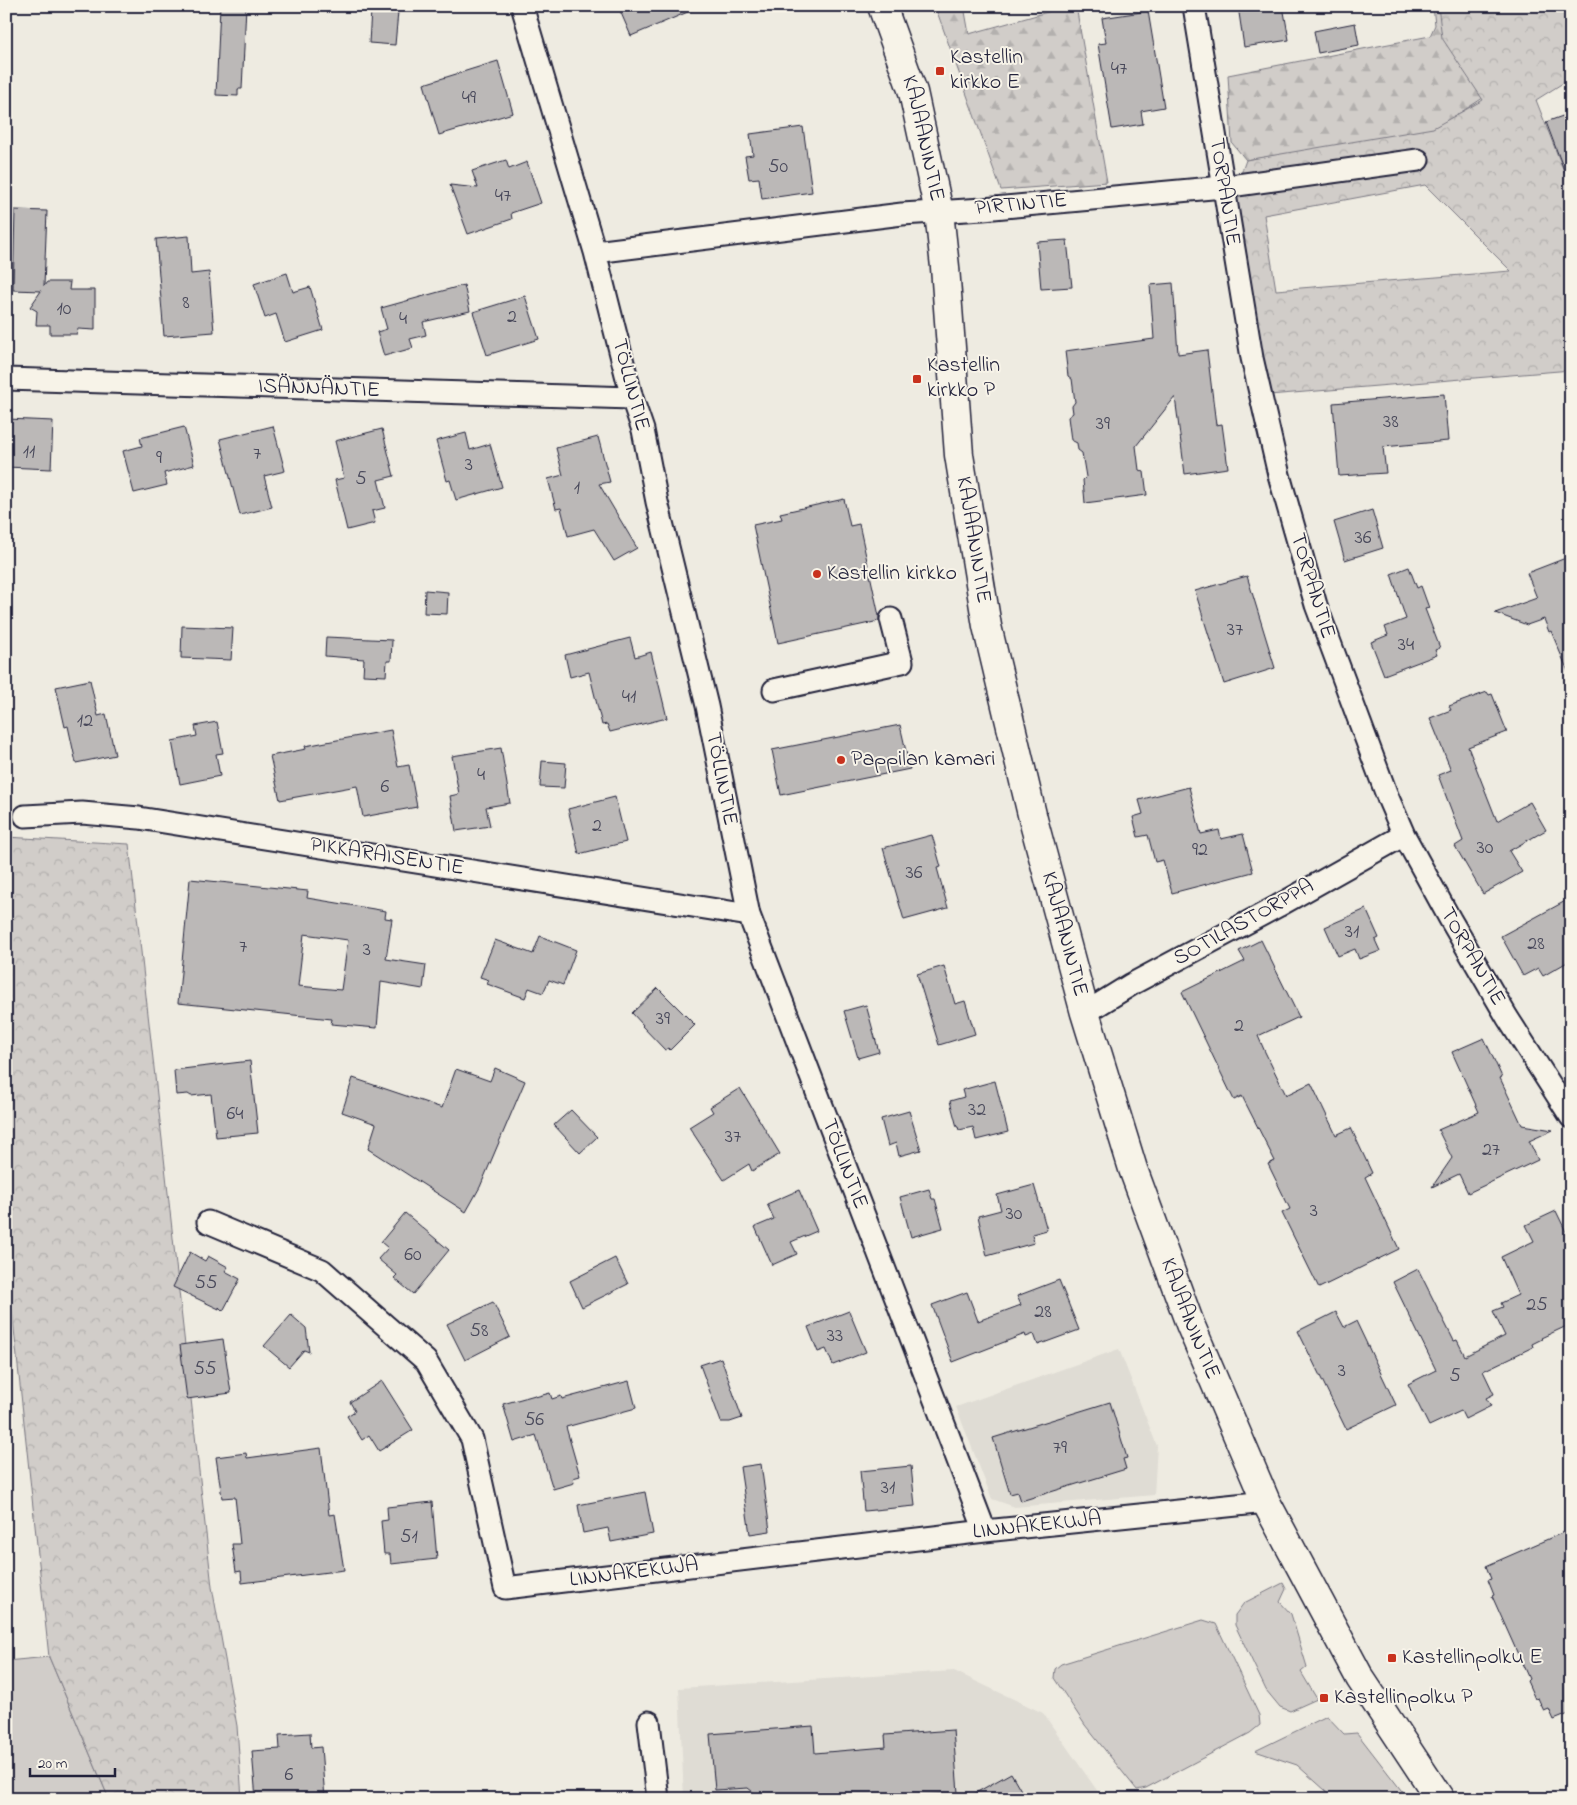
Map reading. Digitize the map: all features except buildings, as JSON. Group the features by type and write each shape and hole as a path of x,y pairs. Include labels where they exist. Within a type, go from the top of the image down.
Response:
{"main road":[{"name":"KAJAANINTIE","path":"882,6 913,92 939,212 959,456 987,626 1034,823 1085,1013 1133,1169 1190,1324 1266,1502 1360,1678 1440,1799"}],"street":[{"name":"TÖLLINTIE","path":"522,6 595,252 632,398 643,430 657,502 707,706 749,915 985,1531"},
{"name":"TORPANTIE","path":"1194,6 1222,186 1252,358 1279,475 1316,605 1388,798 1404,835 1506,1017 1571,1117"},
{"name":"PIRTINTIE","path":"595,252 902,214 1222,186 1418,160"},
{"name":"ISÄNNÄNTIE","path":"6,379 632,398"},
{"path":"774,690 902,662 891,619"},
{"name":"PIKKARAISENTIE","path":"24,816 82,813 139,818 749,915"},
{"name":"SOTILASTORPPA","path":"1085,1013 1132,984 1278,906 1404,835"},
{"name":"LINNAKEKUJA","path":"208,1222 322,1270 426,1362 472,1439 505,1588 985,1531 1266,1502"},
{"path":"649,1722 658,1799"}],"shaded area":[{"path":"1119,1349 1157,1446 1154,1495 1015,1507 992,1499 956,1407"},
{"path":"954,1671 1043,1713 1103,1799 684,1799 679,1688"}],"green space":[{"path":"935,6 964,6 969,34 1069,6 1076,6 1107,182 1001,190"},
{"path":"1433,6 1571,6 1486,96 1438,127 1400,138 1246,160 1232,143 1228,75 1430,36 1435,25"},
{"path":"1438,6 1571,6 1571,78 1536,100 1571,189 1571,370 1269,395 1231,202 1246,160 1433,128 1483,100 1442,38","holes":["1425,185 1511,271 1276,290 1264,215"]},
{"path":"6,837 129,844 212,1587 237,1726 242,1799 109,1799 49,1657 12,1310 6,1311"},
{"path":"1283,1583 1286,1589 1280,1602 1291,1614 1307,1667 1301,1672 1317,1699 1290,1711 1280,1707 1266,1690 1235,1625 1235,1615 1244,1603"},
{"path":"1203,1620 1216,1624 1259,1715 1260,1725 1250,1733 1146,1788 1137,1790 1085,1725 1054,1678 1055,1669 1061,1664"},
{"path":"49,1657 109,1799 6,1799 6,1661"},
{"path":"1327,1716 1344,1734 1357,1733 1408,1799 1335,1799 1297,1765 1255,1751"}],"place":[{"name":"Kastellin kirkko E","path":"940,71"},
{"name":"Kastellin kirkko P","path":"917,379"},
{"name":"Kastellin kirkko","path":"817,574"},
{"name":"Pappilan kamari","path":"841,760"},
{"name":"Kastellinpolku E","path":"1392,1658"},
{"name":"Kastellinpolku P","path":"1324,1698"}]}
